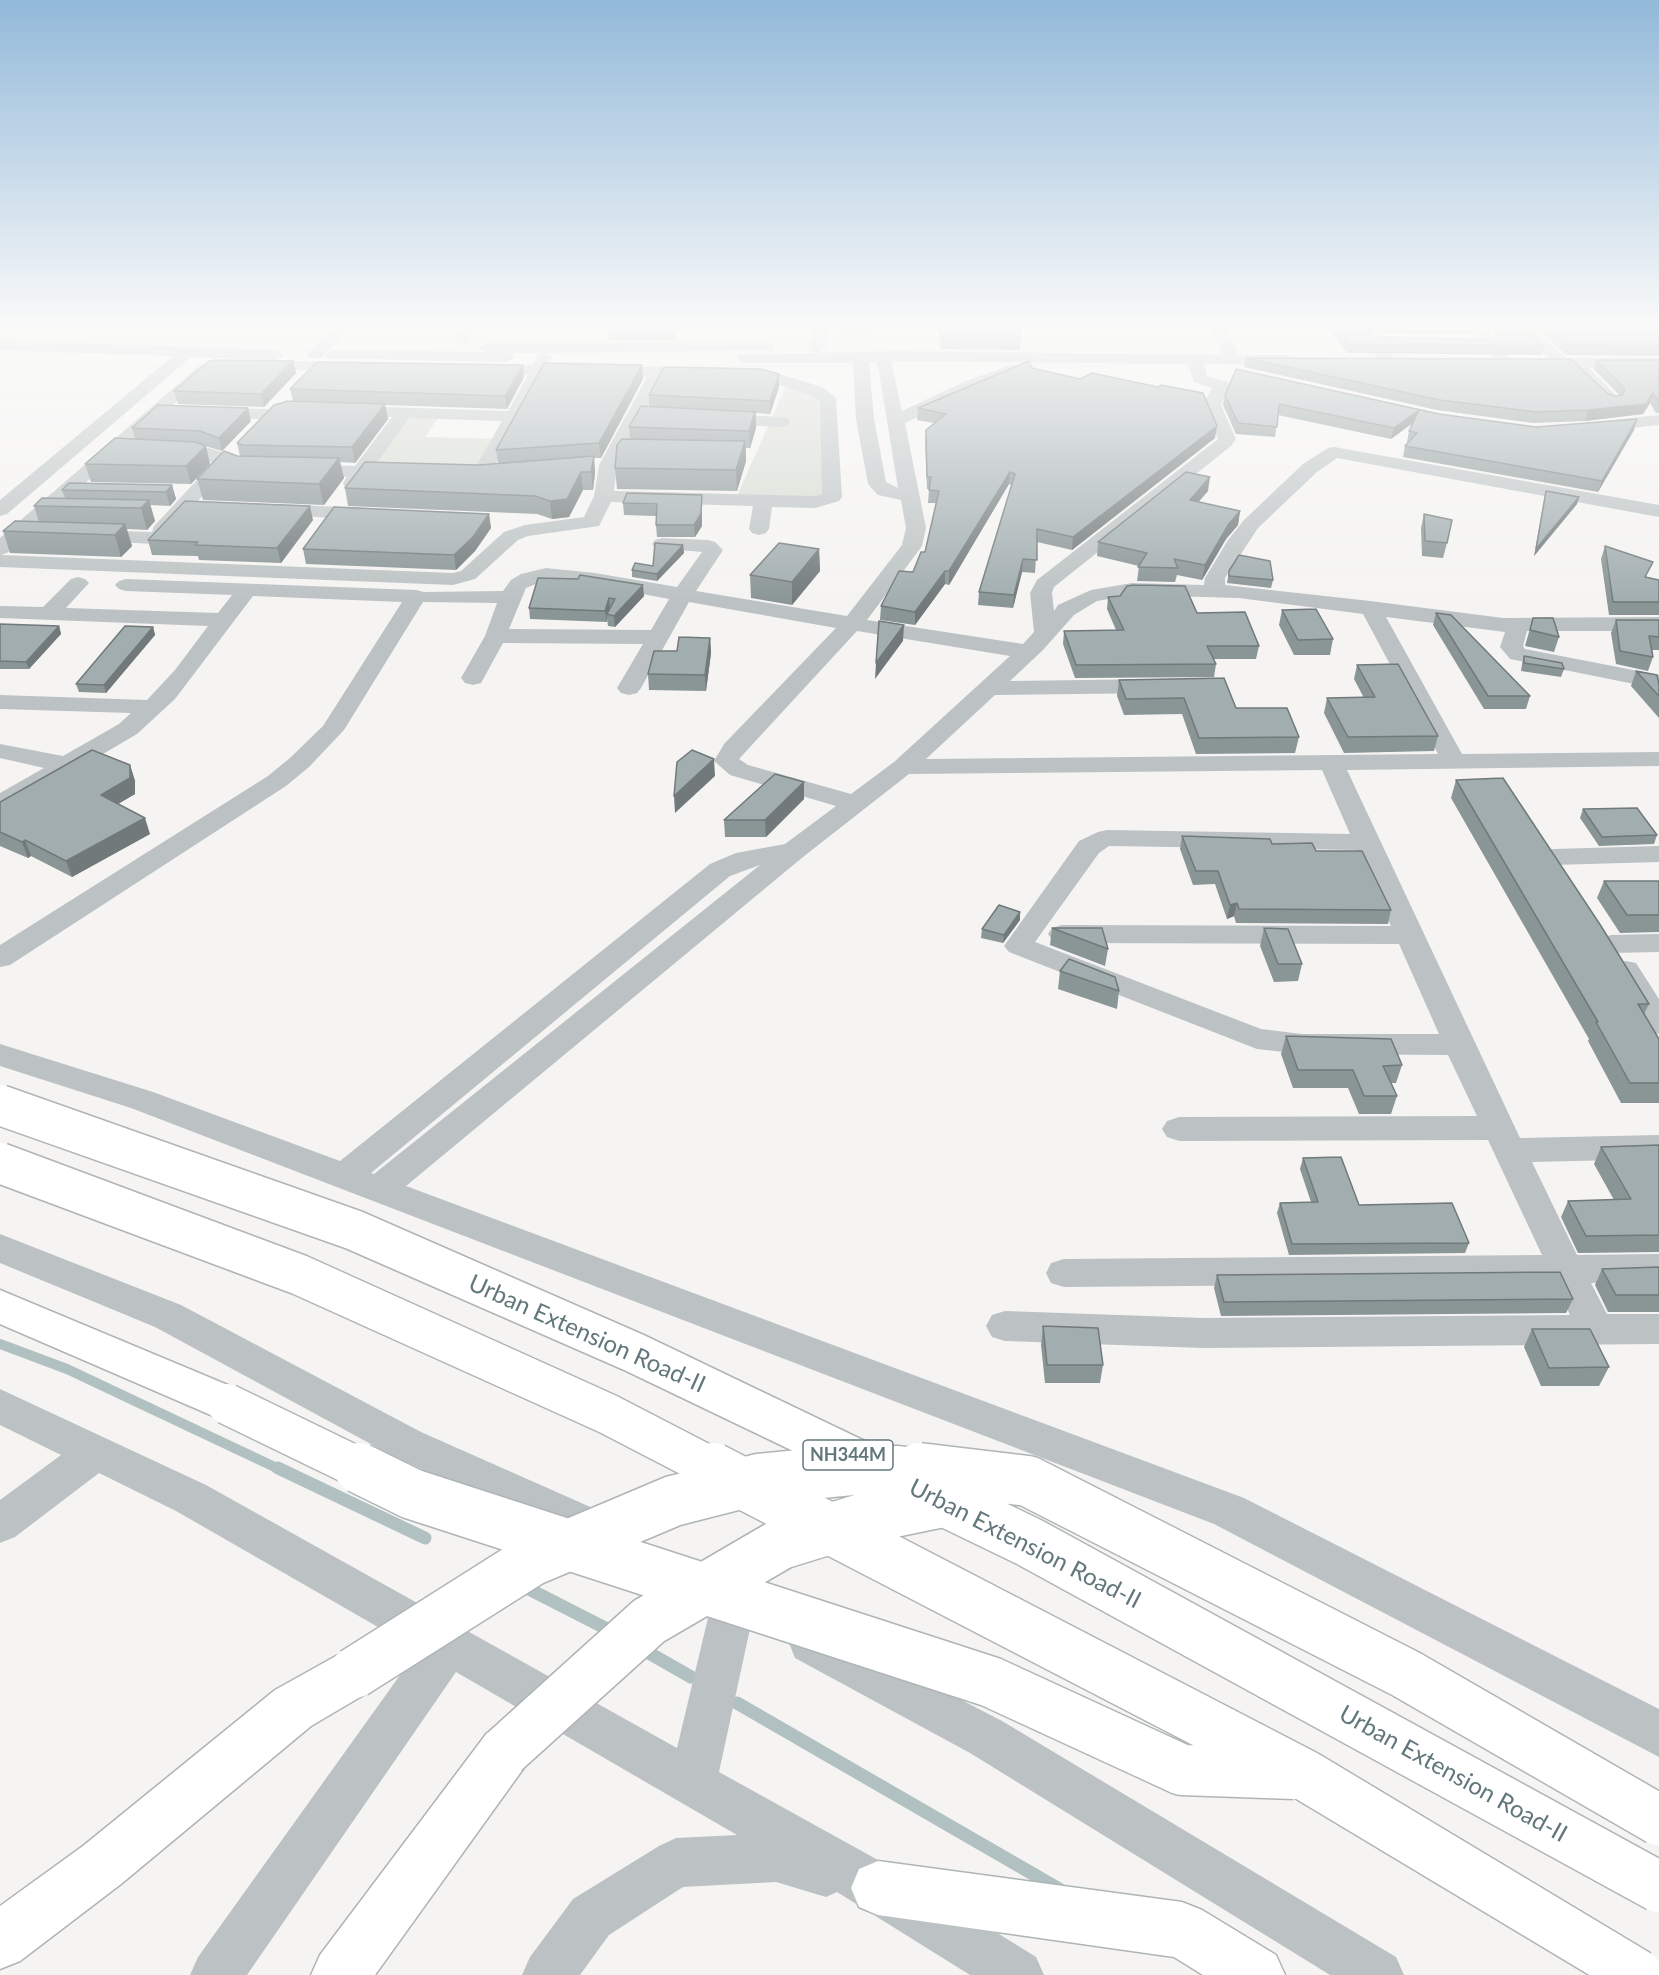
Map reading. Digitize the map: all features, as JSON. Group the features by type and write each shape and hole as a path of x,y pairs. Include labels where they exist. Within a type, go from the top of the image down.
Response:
{"highway":[{"name":"Urban Extension Road-II","path":"0,1105 354,1230 635,1353 1029,1542 1659,1887"},
{"path":"0,1163 300,1275 608,1414 1305,1775 1638,1975"},
{"path":"0,1306 227,1404 412,1494 991,1682 1182,1770 1305,1775"},
{"path":"0,1941 102,1865 293,1708 354,1673 531,1561 673,1501 759,1479 898,1466 1028,1481 1406,1674 1659,1820"},
{"path":"340,1975 505,1751 649,1621 781,1544 865,1518 971,1496 1028,1481"},
{"path":"878,1888 1182,1930 1256,1975"}],"street":[{"path":"0,510 106,420"},
{"path":"0,549 148,420"},
{"path":"254,430 263,420"},
{"path":"318,529 399,420"},
{"path":"481,474 512,420"},
{"path":"0,561 129,564 294,562 462,578 511,536 525,531 586,524 596,518 613,458 633,420"},
{"path":"743,420 781,422"},
{"path":"604,496 815,502 832,497 827,420"},
{"path":"866,420 877,484 885,491 909,496"},
{"path":"866,425 900,420"},
{"path":"1045,632 1041,593 1044,584 1225,442 1227,439 1219,420"},
{"path":"1576,429 1657,420"},
{"path":"855,803 739,770 726,761 733,749 852,624 912,546 916,520 909,496 896,422"},
{"path":"129,564 239,446"},
{"path":"117,448 203,452 219,468"},
{"path":"585,467 641,451"},
{"path":"1214,591 1215,578 1238,540 1251,524 1310,468 1334,452 1659,511"},
{"path":"187,473 219,468 242,468 415,473"},
{"path":"92,470 116,470"},
{"path":"437,474 504,473"},
{"path":"69,489 92,490"},
{"path":"759,529 763,501"},
{"path":"155,513 187,503"},
{"path":"45,510 67,511"},
{"path":"251,510 389,515"},
{"path":"505,520 586,524"},
{"path":"17,534 40,535"},
{"path":"74,536 154,538"},
{"path":"629,688 682,595 712,552 712,548 662,544"},
{"path":"473,678 496,636 510,597 518,584 528,578 546,574 595,579 1028,652"},
{"path":"0,578 246,591 510,597"},
{"path":"49,614 78,583"},
{"path":"378,1190 732,903 792,850 903,767 986,688 1028,652 1066,610 1091,596 1132,589 1239,592 1518,626 1659,624"},
{"path":"0,804 128,729 153,707 183,675 246,591"},
{"path":"0,958 277,781 300,762 332,730 416,596"},
{"path":"1370,607 1454,761"},
{"path":"0,612 223,620"},
{"path":"1518,626 1511,647 1518,654 1659,682"},
{"path":"496,636 658,637"},
{"path":"986,688 1182,686"},
{"path":"0,702 153,707"},
{"path":"0,751 69,765"},
{"path":"903,767 1659,759"},
{"path":"1490,761 1509,790"},
{"path":"1331,762 1459,1045 1596,1331"},
{"path":"1368,842 1107,838 1089,847 1018,944 1031,953 1257,1039 1302,1044 1459,1045"},
{"path":"1573,886 1547,847 1659,854"},
{"path":"343,1177 720,870 746,859 792,850"},
{"path":"1026,934 1411,935"},
{"path":"1659,944 1605,935 1659,1024"},
{"path":"0,1056 142,1100 1229,1511 1659,1734"},
{"path":"1179,1129 1505,1139 1659,1147"},
{"path":"0,1248 168,1316 407,1444 627,1543 986,1737 1378,1975"},
{"path":"1064,1273 1659,1268"},
{"path":"1005,1326 1204,1333 1659,1329"},
{"path":"0,1406 191,1498 878,1888 1018,1975"},
{"path":"0,1524 96,1452"},
{"path":"693,1782 734,1601"},
{"path":"216,1975 449,1644"},
{"path":"548,1975 591,1917 676,1863 776,1857 878,1888"}],"shaded area":[{"path":"406,420 436,420 425,437 497,439 481,474 358,482"},
{"path":"771,420 821,420 826,494 819,497 737,496"}],"building":[{"path":"141,420 236,420 219,438 200,431 132,428"},
{"path":"259,420 373,420 352,447 242,445 237,443"},
{"path":"512,420 612,420 599,443 496,450"},
{"path":"633,420 752,420 749,431 629,427"},
{"path":"938,420 1215,420 1217,426 1073,537 1037,529 1037,560 1023,559 1014,595 979,592 1015,474 1010,472 949,571 945,571 915,612 881,606 899,571 913,572 921,552 925,552 939,491 929,490 931,477 927,477 926,430"},
{"path":"1237,420 1278,420 1277,427 1238,423"},
{"path":"1356,420 1405,420 1394,428"},
{"path":"1414,420 1485,420 1536,427 1636,420 1602,481 1405,446 1417,433 1409,431"},
{"path":"115,438 195,442 206,446 186,466 85,464"},
{"path":"622,439 745,441 736,470 615,468 617,445"},
{"path":"224,451 237,456 339,458 319,484 197,479"},
{"path":"594,456 591,472 581,472 567,499 550,501 535,496 345,488 365,462 479,465"},
{"path":"1186,472 1210,477 1190,500 1240,511 1228,525 1205,565 1174,559 1178,568 1138,567 1147,553 1098,542"},
{"path":"69,483 172,485 166,492 62,490"},
{"path":"1546,491 1579,497 1536,549"},
{"path":"627,493 702,495 701,514 694,525 656,525 657,504 623,503"},
{"path":"42,498 149,500 141,508 34,506"},
{"path":"185,501 310,506 277,548 195,545 198,542 148,540"},
{"path":"334,507 489,514 473,537 454,555 303,549"},
{"path":"1424,514 1452,520 1447,543 1425,541"},
{"path":"15,521 125,524 115,535 3,531"},
{"path":"655,543 683,545 657,574 632,570 635,563 653,566"},
{"path":"779,543 819,549 792,582 750,575"},
{"path":"1605,546 1653,562 1645,577 1659,580 1659,602 1613,602"},
{"path":"1239,555 1270,561 1273,580 1229,576 1229,571"},
{"path":"580,575 643,585 614,616 607,614 615,599 609,598 605,611 529,608 538,578 578,579"},
{"path":"1127,586 1185,586 1197,613 1245,612 1259,646 1207,646 1216,664 1076,665 1064,631 1124,630 1108,597 1120,596"},
{"path":"1316,609 1333,639 1298,640 1282,610"},
{"path":"1436,613 1451,615 1530,696 1488,696"},
{"path":"1533,618 1553,618 1559,637 1530,630"},
{"path":"1616,620 1659,620 1659,637 1649,636 1653,657 1620,651"},
{"path":"879,621 904,625 876,663"},
{"path":"0,624 59,626 26,662 0,661"},
{"path":"125,626 153,627 104,685 76,684"},
{"path":"679,637 710,638 705,675 648,674 654,651 677,651"},
{"path":"1524,656 1562,663 1564,669 1524,663"},
{"path":"1398,664 1438,736 1348,737 1327,698 1375,697 1357,665"},
{"path":"1636,671 1657,675 1659,696"},
{"path":"1224,678 1236,708 1287,708 1299,737 1199,738 1184,698 1126,699 1119,680"},
{"path":"92,750 130,765 130,778 101,795 145,818 66,861 25,840 22,842 0,832 0,802"},
{"path":"692,750 714,759 674,796 677,762"},
{"path":"775,774 804,782 765,820 724,820"},
{"path":"1503,778 1601,926 1649,1004 1638,1004 1659,1039 1659,1083 1630,1083 1596,1022 1598,1022 1456,780"},
{"path":"1637,808 1657,835 1602,837 1583,809"},
{"path":"1182,836 1270,839 1272,844 1312,843 1316,851 1362,851 1391,910 1239,909 1237,903 1230,905 1218,871 1196,871"},
{"path":"1604,881 1659,881 1659,915 1627,915"},
{"path":"999,905 1020,912 1004,935 982,929"},
{"path":"1052,928 1102,928 1108,949"},
{"path":"1264,928 1288,929 1302,964 1278,964"},
{"path":"1069,959 1115,977 1119,991 1060,971"},
{"path":"1286,1036 1391,1039 1402,1065 1383,1066 1397,1096 1364,1096 1353,1070 1298,1070"},
{"path":"1659,1145 1659,1235 1586,1236 1568,1201 1631,1199 1601,1147"},
{"path":"1341,1157 1359,1205 1452,1203 1469,1243 1292,1244 1280,1203 1318,1202 1303,1158"},
{"path":"1659,1267 1659,1295 1616,1295 1602,1269"},
{"path":"1560,1272 1573,1299 1224,1302 1217,1275"},
{"path":"1043,1326 1098,1328 1103,1365 1047,1365"},
{"path":"1532,1329 1590,1329 1609,1367 1549,1368"}],"waterway":[{"path":"0,1344 67,1369 281,1470"},
{"path":"278,1468 425,1538"},
{"path":"523,1586 613,1632"},
{"path":"642,1649 691,1677"},
{"path":"737,1703 1059,1889"}]}
